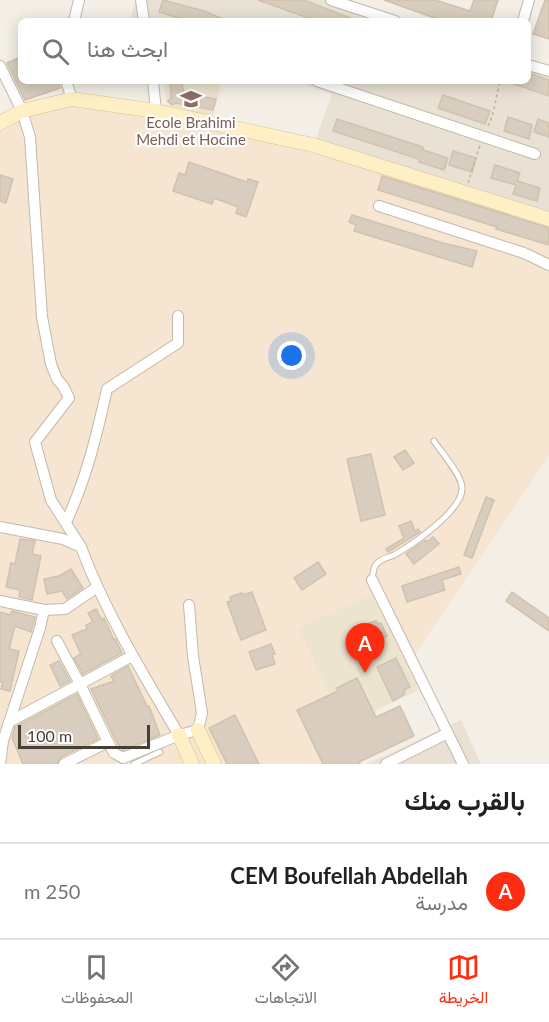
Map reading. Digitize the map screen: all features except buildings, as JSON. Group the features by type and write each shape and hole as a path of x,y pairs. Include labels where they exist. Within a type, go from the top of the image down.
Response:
{"street":[{"path":"75,18 79,0"},
{"path":"141,0 144,18"},
{"path":"331,0 386,18"},
{"path":"524,18 528,0"},
{"path":"0,66 22,111 30,137 42,317 51,364 69,398 34,442 51,500 81,547 96,588 132,656 179,735 192,764"},
{"path":"531,66 549,71"},
{"path":"67,84 72,99"},
{"path":"153,84 156,111"},
{"path":"326,84 535,154"},
{"path":"0,123 22,111 72,99 156,111 313,145 549,219"},
{"path":"379,206 524,253 549,265"},
{"path":"66,522 79,496 107,389 178,343 178,316"},
{"path":"0,527 63,539 81,547"},
{"path":"372,580 463,764"},
{"path":"0,601 44,610 65,609 96,588"},
{"path":"189,605 202,713 198,730 214,764"},
{"path":"0,763 3,741 44,610"},
{"path":"57,641 114,753 123,758 179,735 198,730"},
{"path":"9,722 132,656"},
{"path":"386,764 448,733"},
{"path":"64,764 108,742"}],"lane":[{"path":"372,580 374,568 380,560 394,555 437,525 454,508 461,497 463,488 460,479 434,441"},
{"path":"134,764 160,752"}],"shaded area":[{"path":"141,0 324,0 379,18 131,18 135,4"},
{"path":"531,68 549,74 549,212 316,139 332,94 304,84 531,84"},
{"name":"Ecole Brahimi Mehdi et Hocine","path":"163,84 221,84 213,116 171,106 166,102"},
{"path":"72,99 182,116 549,221 549,456 341,764 0,764 0,126"},
{"path":"371,594 419,690 344,725 299,628"},
{"path":"461,720 481,764 367,764"}],"place":[{"name":"Ecole Brahimi Mehdi et Hocine","path":"191,99"},
{"name":"CEM Boufellah Abdellah","path":"365,673"}]}
